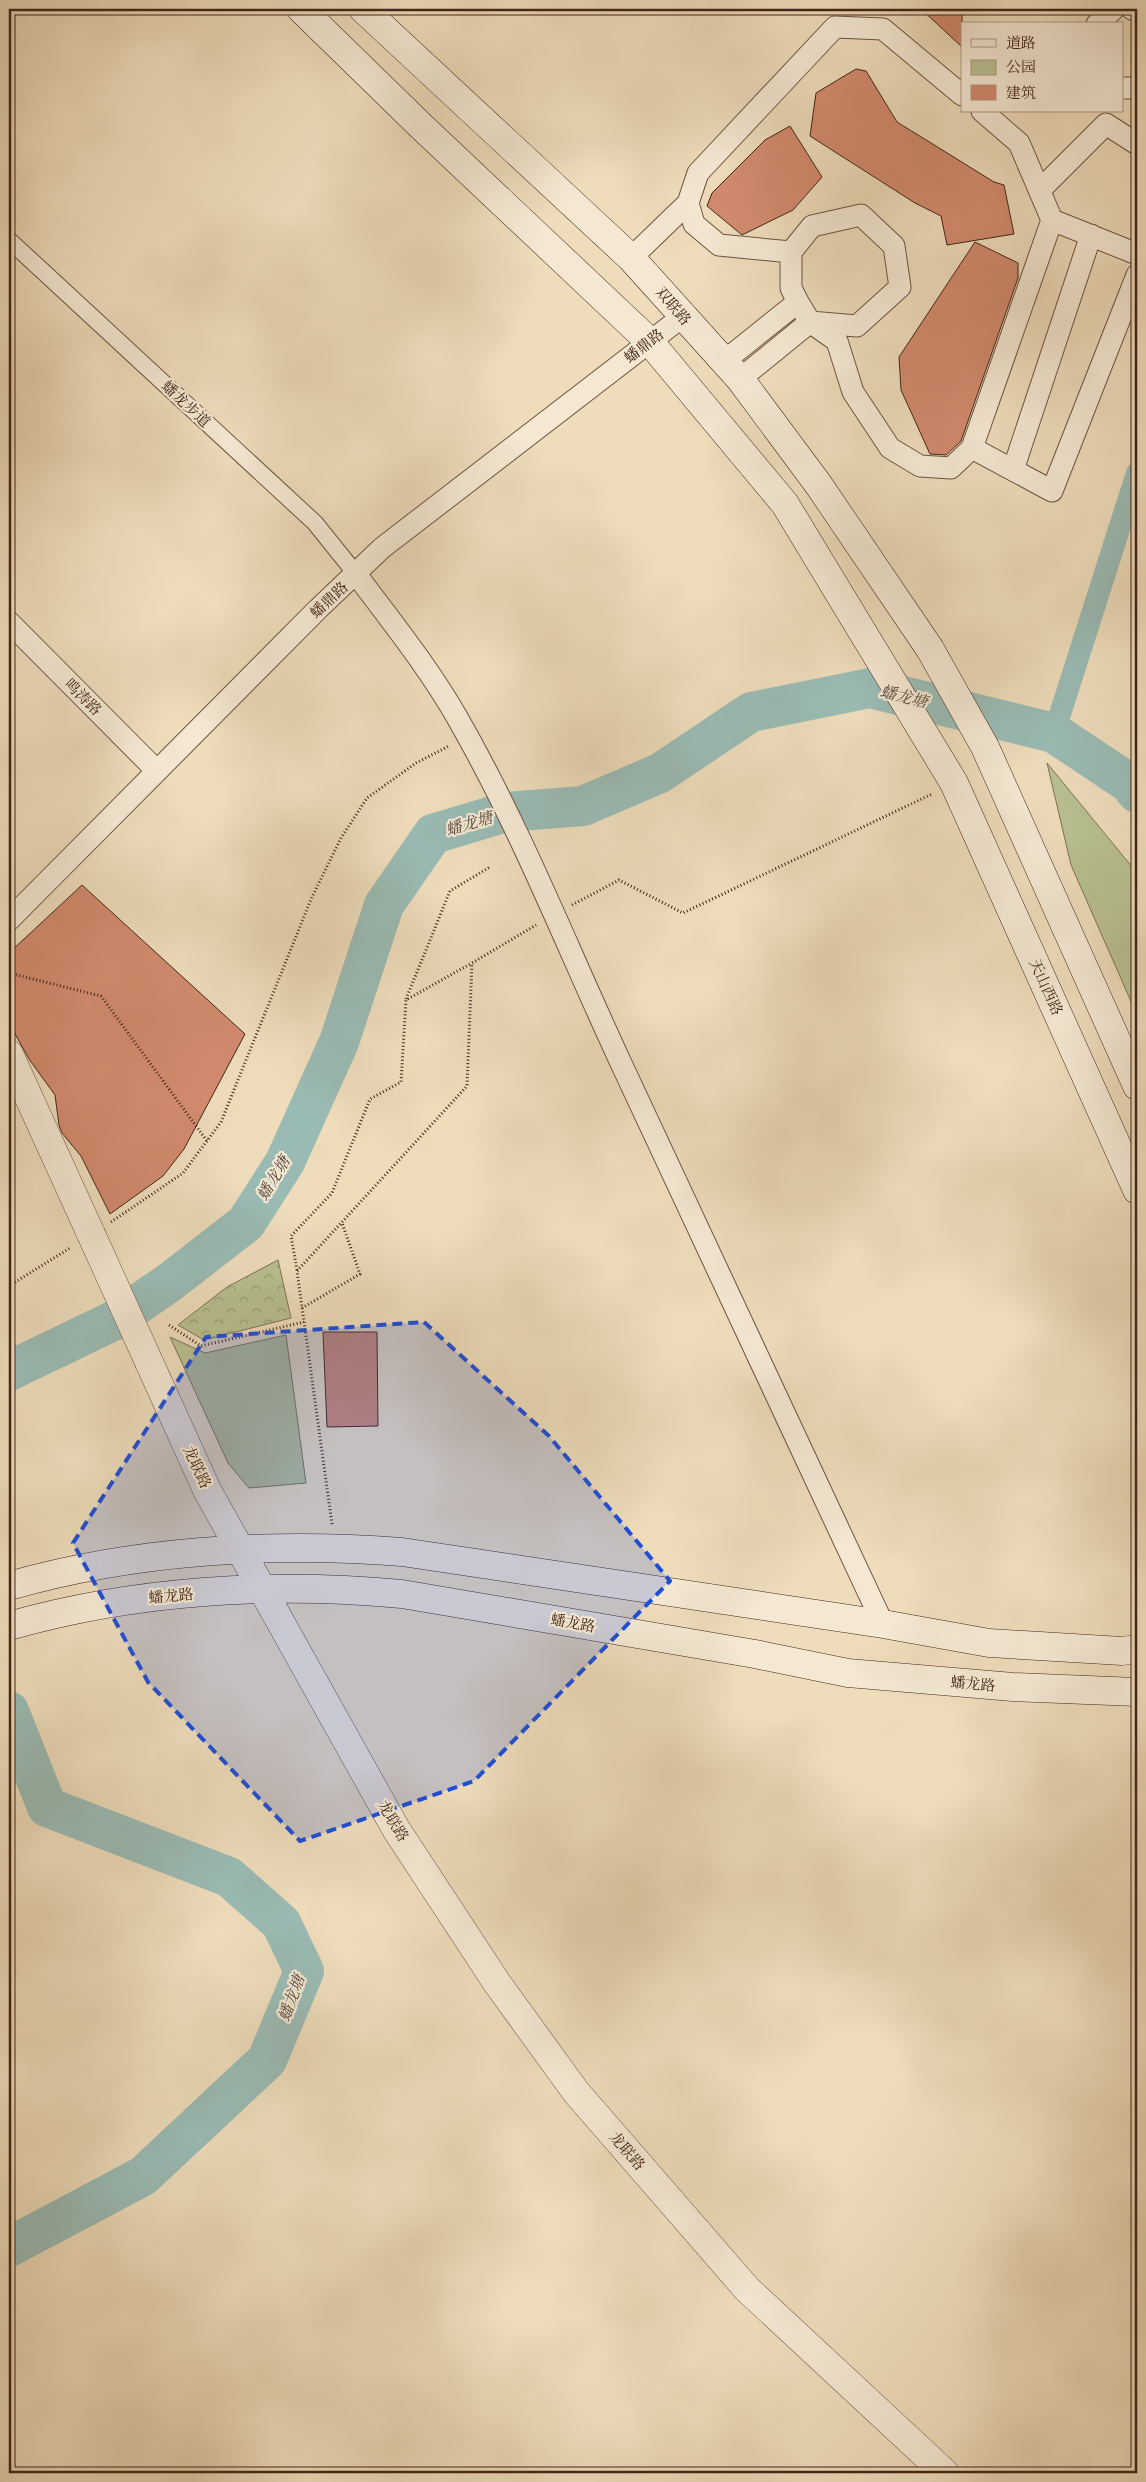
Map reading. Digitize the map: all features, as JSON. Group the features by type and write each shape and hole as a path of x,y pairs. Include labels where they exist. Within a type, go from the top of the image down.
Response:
{"main road":[{"name":"天山西路","path":"301,9 420,126 650,342 785,504 954,783 1137,1190"},
{"name":"双联路","path":"363,9 631,258 731,371 818,484 930,649 985,747 1137,1086"},
{"name":"龙联路","path":"9,1054 89,1236 207,1490 396,1829 497,1983 576,2092 748,2289 945,2473"},
{"path":"12,1585 139,1558 335,1547 402,1552 883,1624 989,1643 1122,1651 1137,1649"},
{"name":"蟠龙路","path":"21,1622 132,1600 261,1588 347,1589 402,1594 755,1654 848,1673 1012,1687 1137,1692"}],"street":[{"path":"1099,22 1114,9"},
{"path":"1132,9 1137,11"},
{"path":"631,258 688,203 698,174 835,27 855,18 883,29 961,94"},
{"path":"1124,88 1137,88"},
{"path":"731,371 810,322 857,326 900,288 894,246 861,215 812,226 791,252 791,288 810,322 837,341 853,392 890,448 920,466 951,468 972,448 1052,220 1019,142 983,112"},
{"path":"1040,190 1108,118 1137,144"},
{"path":"688,203 694,224 719,245 791,252"},
{"path":"1052,220 1137,254"},
{"path":"1013,470 1091,235"},
{"name":"蟠龙步道","path":"9,240 315,523 356,574"},
{"path":"972,448 1052,491 1137,275"},
{"path":"731,371 798,302"},
{"name":"蟠鼎路","path":"9,920 318,609 382,548 682,317"},
{"path":"356,574 400,632 457,717 471,742 540,882 600,1017 883,1624"},
{"name":"鸣涛路","path":"9,622 157,771"}],"path":[{"path":"9,1286 89,1236 183,1173 221,1122 312,897 341,838 367,798 416,763 471,742"},
{"path":"406,1000 619,880 683,913 954,783"},
{"path":"335,1547 291,1236 332,1192 370,1099 401,1082 406,1000 450,891 490,867"},
{"path":"297,1271 467,1086 472,963"},
{"path":"9,973 102,996 207,1141"},
{"path":"302,1308 360,1274 342,1222"},
{"path":"169,1325 201,1346 304,1322"}],"highlighted area":[{"path":"424,1322 549,1436 670,1581 474,1781 300,1841 148,1682 73,1543 206,1337"}],"green space":[{"path":"1047,763 1137,873 1137,1015 1071,865"},
{"path":"278,1260 291,1318 204,1340 178,1325 227,1287"},
{"path":"286,1335 306,1483 249,1488 228,1463 170,1337 205,1353"}],"building":[{"path":"921,9 962,9 961,46"},
{"path":"856,69 866,71 897,122 994,182 1004,185 1014,234 947,245 941,216 915,203 810,136 816,93"},
{"path":"790,126 822,177 793,210 742,235 707,206 712,193 765,140"},
{"path":"975,242 1018,263 1018,278 961,441 946,455 930,454 901,390 899,357"},
{"path":"82,885 245,1034 184,1149 163,1176 110,1214 81,1156 62,1133 59,1125 55,1095 29,1059 9,1023 9,953"},
{"path":"323,1332 377,1332 378,1426 327,1427"}],"waterway":[{"path":"1054,733 1137,473"},
{"name":"蟠龙塘","path":"9,1371 115,1320 170,1282 246,1223 285,1162 339,1042 384,905 433,834 506,812 583,806 660,773 751,712 870,688 1054,733 1129,783 1137,793"},
{"name":"蟠龙塘","path":"9,1711 47,1807 229,1877 281,1923 304,1971 267,2060 143,2176 9,2247"}]}
